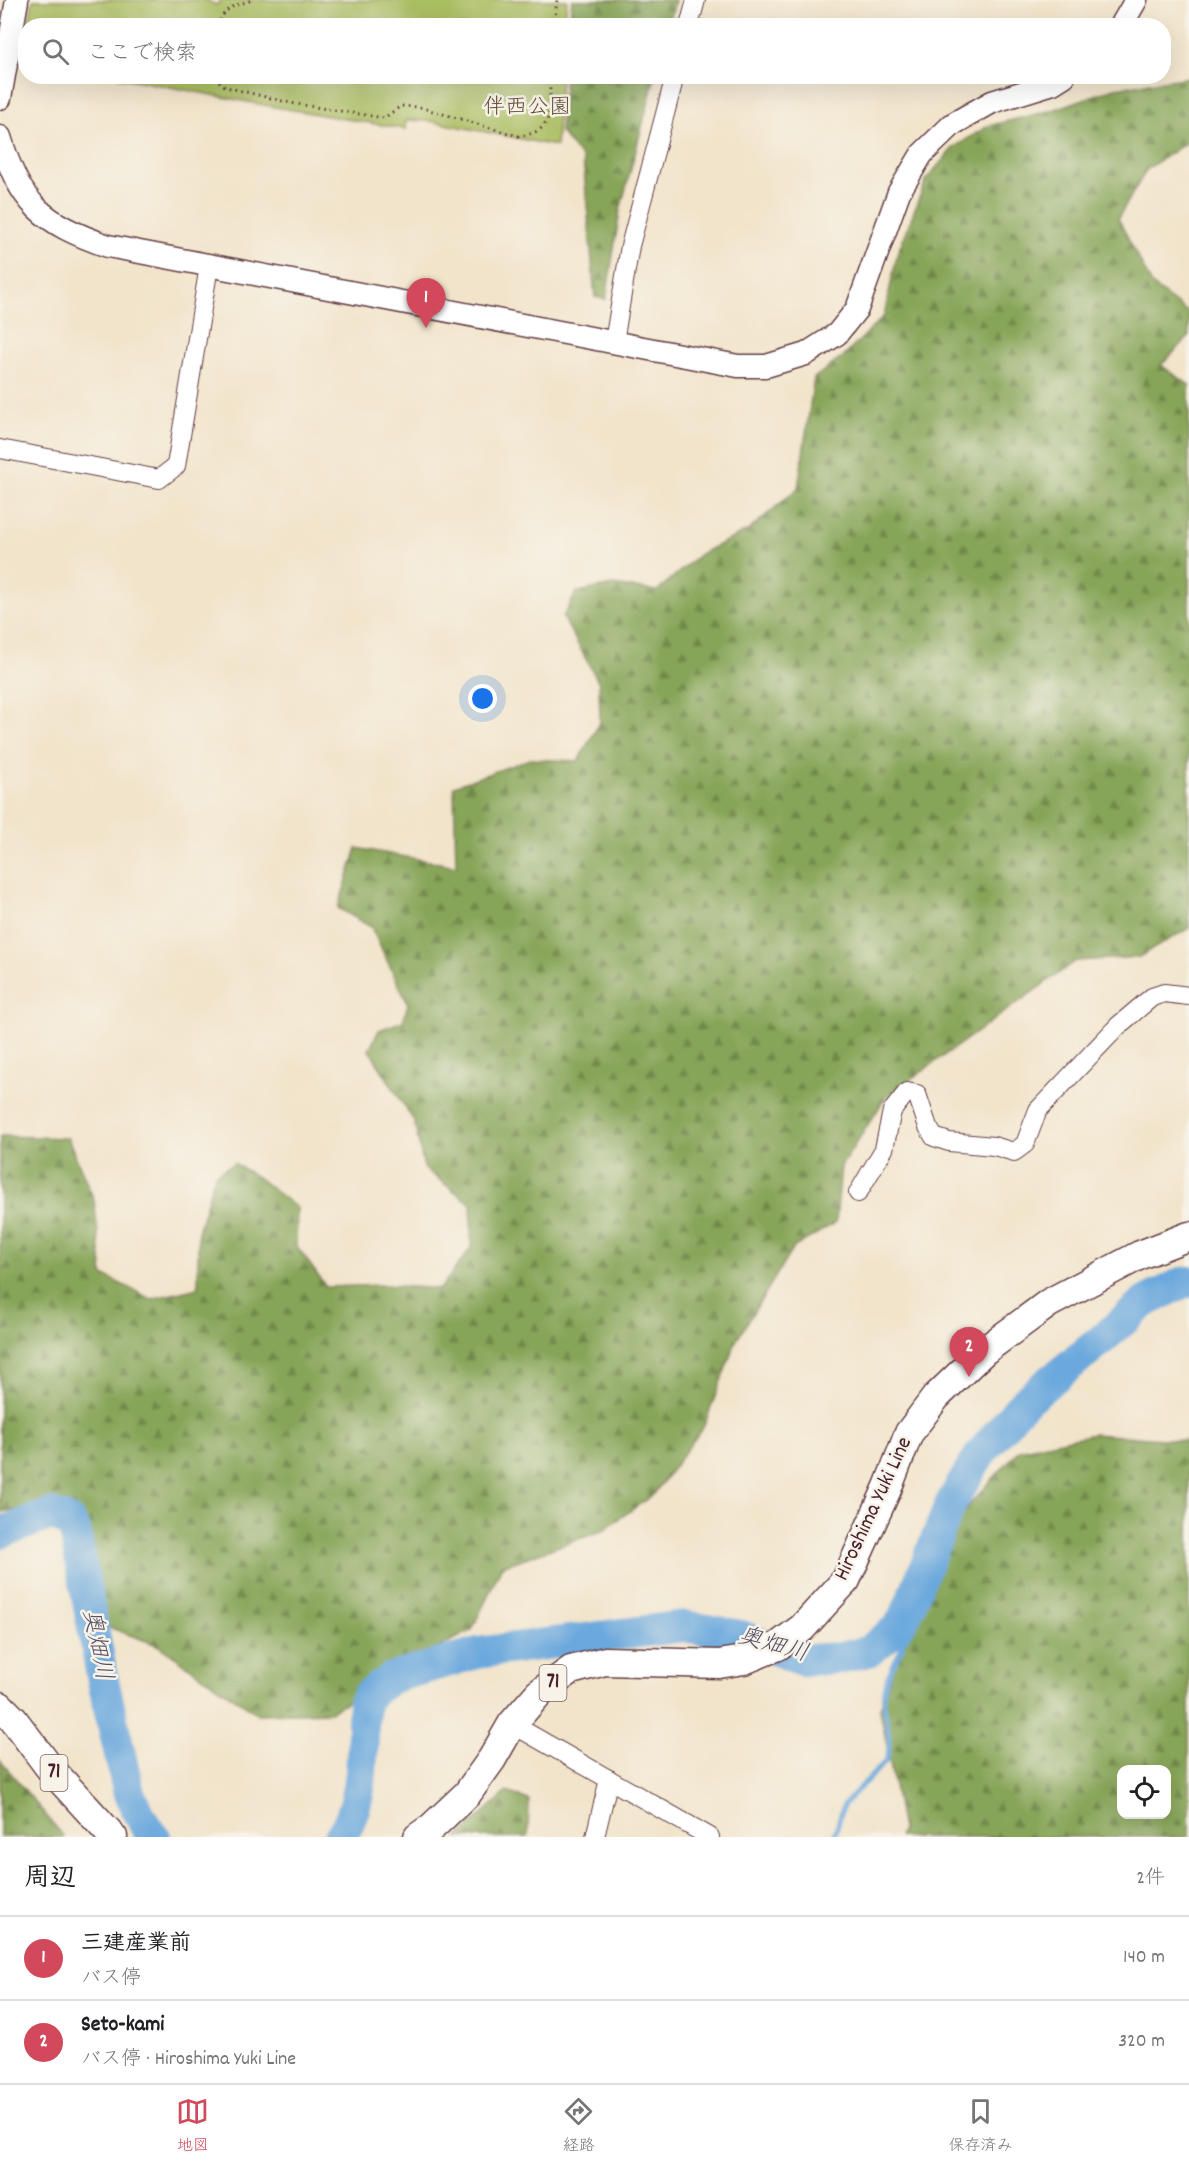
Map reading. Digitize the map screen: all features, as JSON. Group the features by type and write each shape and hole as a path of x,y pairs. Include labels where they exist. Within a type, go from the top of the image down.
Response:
{"main road":[{"name":"Hiroshima Yuki Line","path":"418,1837 467,1794 512,1724 539,1694 570,1670 605,1661 719,1664 754,1657 778,1646 802,1628 846,1580 888,1487 909,1433 936,1397 984,1351 1049,1303 1140,1255 1189,1236"},
{"name":"71","path":"0,1706 13,1719 49,1767 113,1837"}],"street":[{"path":"691,18 696,0"},
{"path":"1126,18 1136,0"},
{"path":"0,98 11,1"},
{"path":"614,342 630,246 673,84"},
{"path":"0,137 9,168 26,197 49,220 75,235 108,246 738,366 766,366 806,354 837,334 857,309 899,192 922,154 953,124 992,102 1050,84"},
{"path":"0,449 159,479 176,466 210,266"},
{"path":"858,1193 884,1149 892,1111 907,1092 917,1094 928,1127 934,1137 949,1142 994,1146 1014,1152 1025,1144 1038,1110 1119,1025 1152,997 1164,993 1189,996"},
{"path":"512,1724 710,1837"},
{"path":"595,1837 609,1779"}],"path":[{"path":"221,18 223,12 233,4 253,0"},
{"path":"555,18 557,0"},
{"path":"221,84 290,103 384,118 401,106 419,108 518,136 531,135 544,127 549,119 550,84"}],"green space":[{"path":"33,0 206,0 216,5 222,0 567,0 565,18 29,18"},
{"path":"572,0 675,0 671,18 570,18"},
{"path":"1189,77 1189,141 1147,169 1118,218 1152,285 1189,313 1189,337 1161,365 1189,385 1189,928 1139,957 1076,961 886,1097 841,1166 836,1222 793,1248 736,1341 704,1426 654,1494 602,1531 502,1566 472,1630 412,1662 330,1712 258,1714 157,1645 97,1623 87,1546 52,1506 0,1512 0,1136 68,1138 94,1200 103,1275 151,1299 198,1288 198,1232 215,1174 234,1163 257,1177 297,1208 296,1245 326,1287 384,1285 440,1289 471,1248 471,1204 424,1168 414,1121 369,1050 379,1030 403,1021 408,1004 371,927 338,908 357,848 456,866 454,786 530,759 578,761 600,722 599,683 563,617 577,592 612,585 657,591 700,554 749,530 798,488 814,378 844,356 884,316 897,255 926,180 953,148 988,126 1053,110 1115,88 1142,84 1171,84 1171,80"},
{"name":"伴西公園","path":"155,84 560,84 556,146 430,121 406,120 406,129"},
{"path":"564,84 653,84 620,210 606,299 595,297 583,159 560,132"},
{"path":"1093,1434 1189,1441 1189,1837 899,1837 902,1830 880,1708 924,1578 963,1512 1019,1450"},
{"path":"0,1760 64,1837 0,1837"},
{"path":"507,1792 529,1800 528,1837 457,1837"}],"waterway":[{"name":"奥畑川","path":"340,1837 349,1822 359,1790 364,1703 368,1695 391,1678 477,1653 684,1626 741,1636 802,1660 840,1658 869,1651 896,1629 905,1617 951,1503 981,1453 1024,1402 1145,1302 1182,1283 1189,1282"},
{"name":"奥畑川","path":"0,1533 51,1514 69,1521 75,1531 102,1676 129,1794 147,1829 155,1837"},
{"path":"834,1837 844,1804 886,1761 889,1734 884,1707 884,1690 903,1646 896,1629"}],"place":[{"name":"三建産業前","path":"426,328"},
{"name":"Seto-kami","path":"969,1377"}]}
